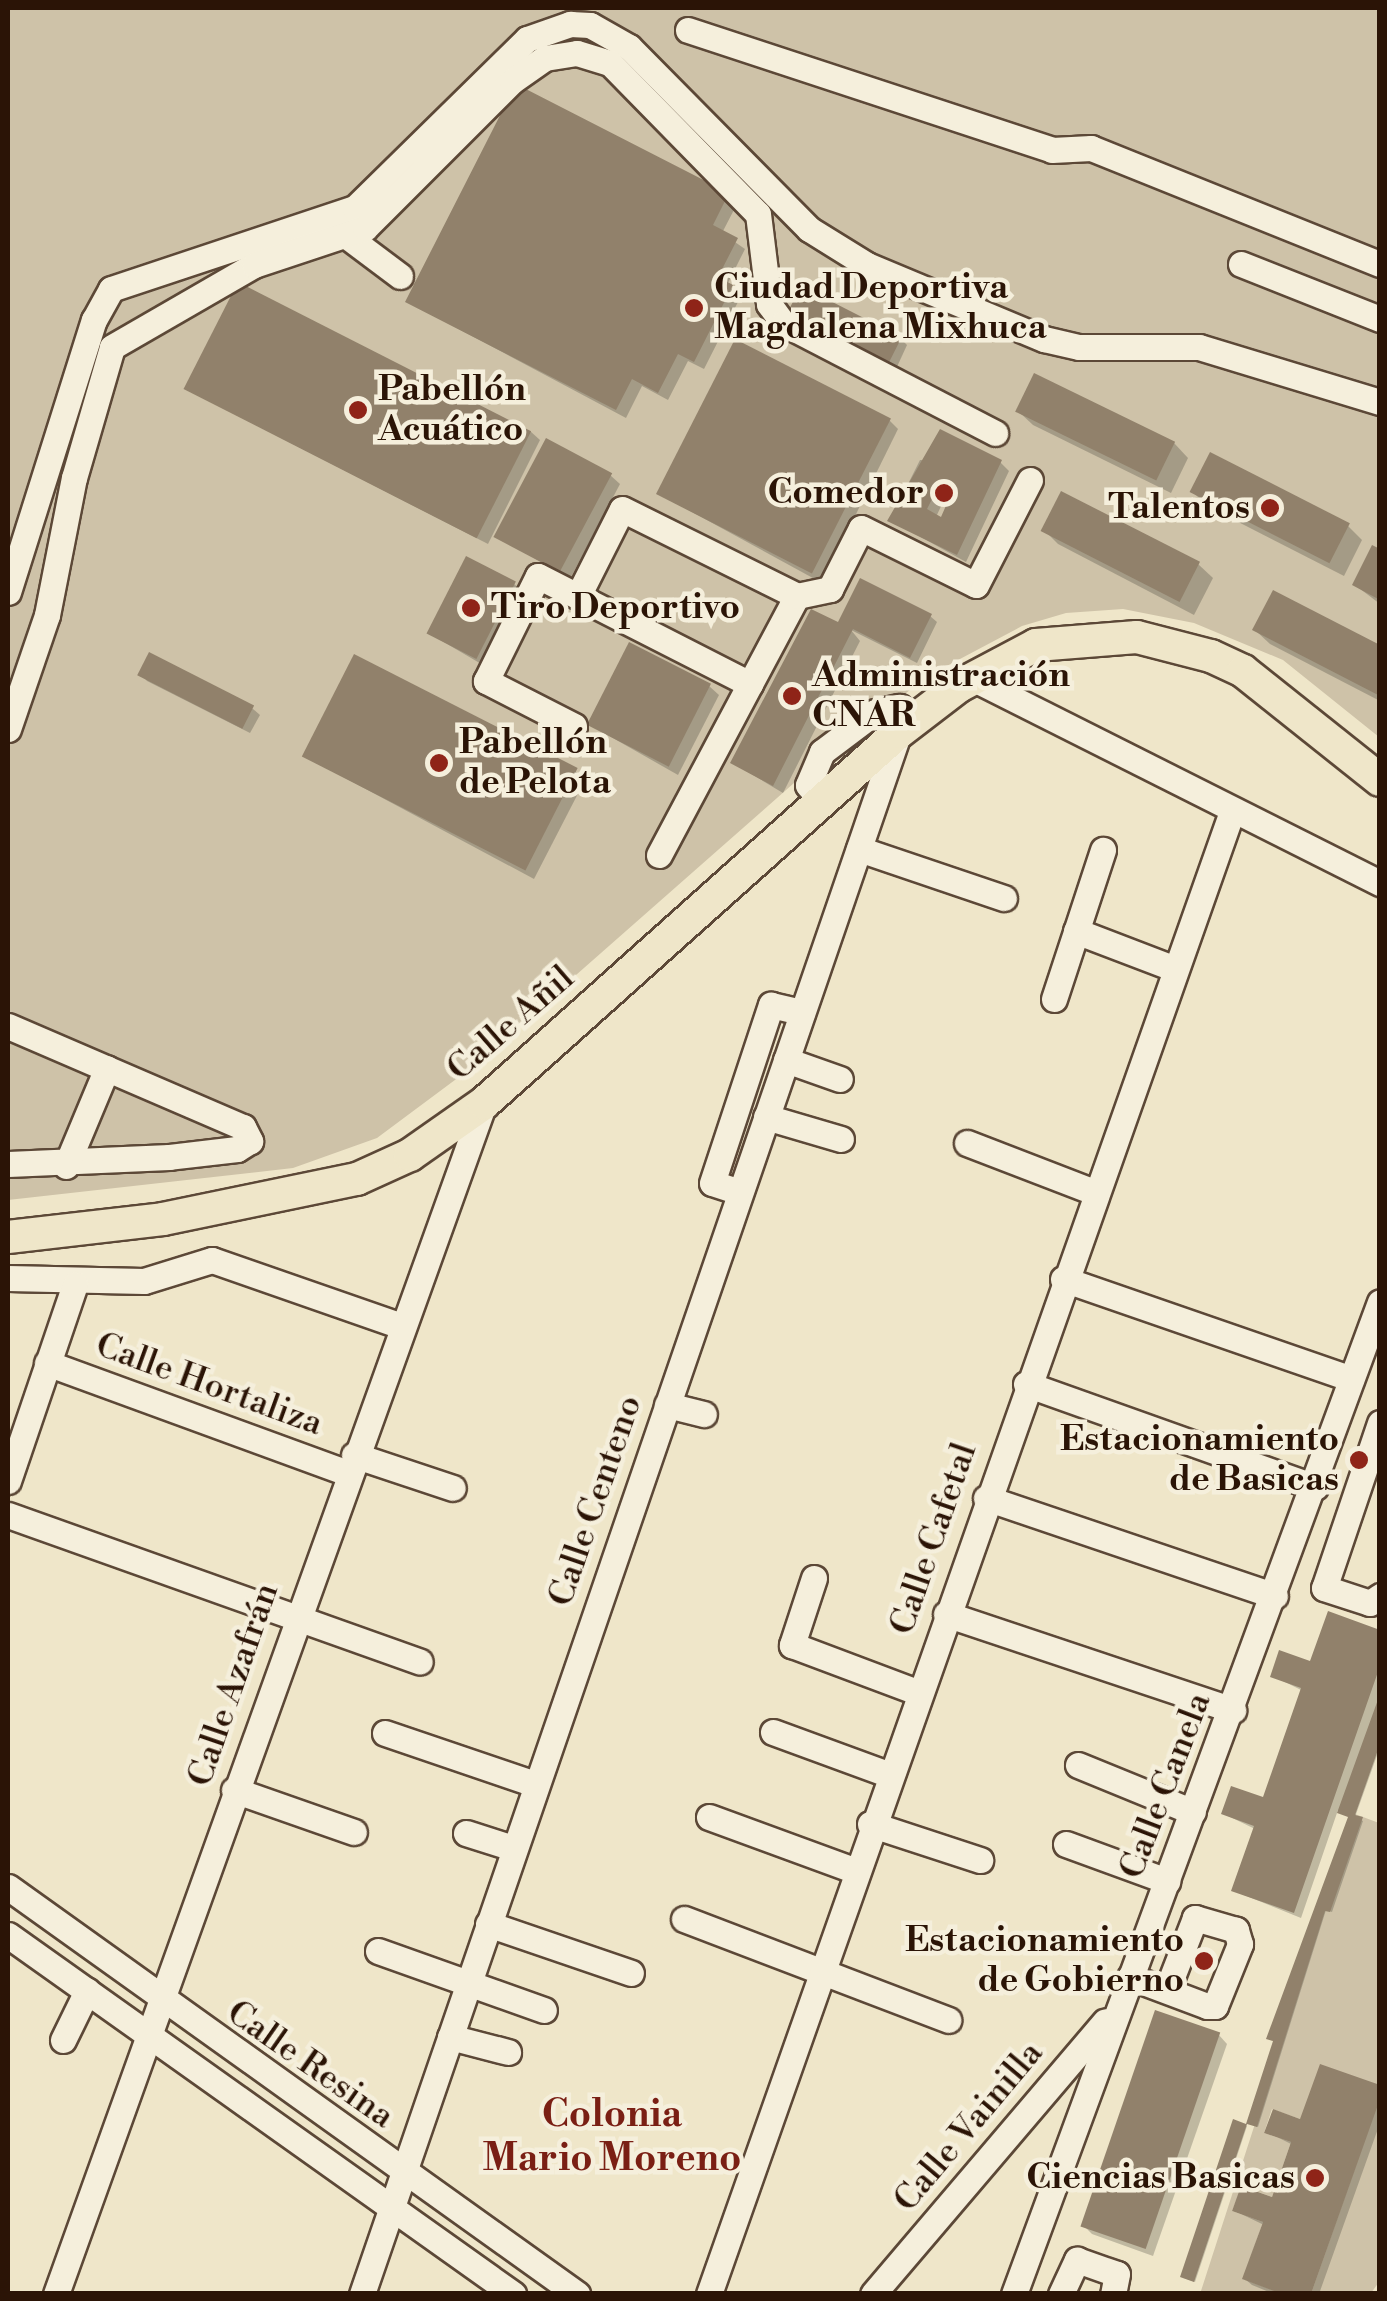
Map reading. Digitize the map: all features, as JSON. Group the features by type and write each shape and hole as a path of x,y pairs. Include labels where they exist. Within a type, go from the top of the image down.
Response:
{"main road":[{"name":"Calle Añil","path":"8,1237 163,1219 357,1179 410,1155 484,1103 908,726 972,678 1036,644 1095,636 1177,646 1243,671 1380,780"}],"street":[{"path":"8,592 94,320 111,289 354,208 527,38 570,24 590,25 629,47 810,229 866,264 1044,339 1078,347 1198,347 1380,402"},
{"path":"688,30 1052,150 1091,148 1380,264"},
{"path":"8,729 47,615 74,478 112,347 254,264 348,237 380,218 530,66 560,54 594,56 610,63 758,214 769,304 784,323 995,433"},
{"path":"348,237 400,276"},
{"path":"1240,264 1380,319"},
{"path":"578,596 622,508 797,596 830,589 861,528 976,585 1030,480"},
{"path":"574,726 486,681 538,576 750,684"},
{"path":"659,856 797,596"},
{"path":"972,678 1380,883"},
{"name":"Calle Centeno","path":"362,2294 802,1012 908,726"},
{"name":"Calle Cafetal","path":"709,2294 870,1824 1232,810"},
{"path":"859,850 1004,898"},
{"path":"1054,998 1103,850"},
{"path":"1076,931 1173,968"},
{"path":"740,1192 712,1183 771,1005 802,1012"},
{"path":"8,1026 243,1127 250,1141 238,1149 66,1166 8,1164"},
{"path":"786,1060 840,1079"},
{"path":"66,1166 107,1068"},
{"path":"744,1088 770,1107 842,1139"},
{"name":"Calle Azafrán","path":"56,2294 294,1617 484,1103"},
{"path":"967,1143 1094,1192"},
{"path":"8,1278 75,1284 144,1282 212,1260 402,1326"},
{"path":"1063,1279 1351,1379"},
{"path":"8,1482 75,1284"},
{"name":"Calle Canela","path":"1014,2294 1118,2006 1279,1585 1380,1302"},
{"name":"Calle Hortaliza","path":"47,1363 351,1464 453,1488"},
{"path":"1026,1384 1315,1487"},
{"path":"666,1405 704,1414"},
{"path":"1324,1588 1380,1423"},
{"path":"986,1498 1279,1585 1324,1588 1370,1603 1380,1596"},
{"path":"8,1515 420,1662"},
{"path":"814,1578 792,1645 917,1692"},
{"path":"946,1614 1232,1710"},
{"path":"773,1732 888,1774"},
{"path":"386,1733 535,1784"},
{"path":"1078,1765 1194,1812"},
{"path":"234,1790 354,1832"},
{"path":"709,1817 854,1870"},
{"path":"870,1824 980,1860"},
{"path":"466,1833 514,1848"},
{"path":"1066,1844 1167,1881"},
{"name":"Calle Resina","path":"8,1888 160,2002 577,2294"},
{"path":"684,1919 820,1966 948,2020"},
{"path":"488,1924 631,1973"},
{"name":"Calle Resina","path":"8,1934 513,2294"},
{"path":"378,1951 544,2010"},
{"path":"1130,1977 1166,1990"},
{"path":"63,2040 86,1991"},
{"name":"Calle Vainilla","path":"873,2294 1118,2006"},
{"path":"450,2037 508,2052"},
{"path":"1032,2240 1070,2265"},
{"path":"1070,2265 1085,2260 1114,2271 1113,2294"},
{"path":"1061,2294 1070,2265"}],"shaded area":[{"name":"Ciudad Deportiva Magdalena Mixhuca","path":"8,8 1379,8 1379,737 1283,660 1194,623 1123,609 1066,613 1022,626 926,677 794,783 467,1071 377,1138 293,1168 8,1200"},
{"path":"1355,1814 1379,1823 1379,2085 1300,2119 1272,2109 1264,2133 1291,2142 1272,2197 1242,2186 1232,2211 1263,2222 1243,2279 1281,2293 1200,2294"},
{"path":"1379,2099 1379,2282 1371,2293 1311,2294"}],"building":[{"path":"516,84 729,193 713,225 738,238 718,277 733,285 694,362 678,354 658,393 632,379 616,410 405,302"},
{"name":"Pabellón Acuático","path":"238,282 531,431 477,538 184,389"},
{"path":"801,286 902,337 888,365 787,314"},
{"path":"735,339 891,418 812,573 656,494"},
{"name":"Talentos","path":"1034,373 1175,442 1156,480 1015,412"},
{"name":"Comedor","path":"940,429 1002,460 957,555 887,521","holes":["934,495 948,501 941,517 927,509"]},
{"path":"546,438 612,473 560,572 493,537"},
{"name":"Talentos","path":"1210,452 1350,523 1329,563 1190,492"},
{"name":"Talentos","path":"1061,491 1200,562 1180,602 1041,531"},
{"path":"1372,545 1380,549 1380,600 1352,585"},
{"name":"Tiro Deportivo","path":"466,556 516,581 476,659 427,634"},
{"name":"Administración CNAR","path":"860,578 932,614 910,658 853,629 773,786 730,763 811,609 838,622"},
{"name":"Talentos","path":"1273,590 1380,645 1380,696 1252,630"},
{"path":"629,642 711,684 669,767 587,725"},
{"path":"149,652 254,706 242,729 137,675"},
{"name":"Pabellón de Pelota","path":"354,654 578,768 525,870 302,756"},
{"path":"1328,1611 1380,1630 1380,1666 1294,1913 1231,1891 1254,1826 1221,1814 1231,1786 1263,1797 1301,1688 1270,1677 1279,1650 1310,1661"},
{"path":"1380,1694 1380,1744 1355,1815 1363,1817 1330,1912 1325,1911 1257,2127 1247,2124 1194,2282 1180,2277 1233,2119 1246,2124 1273,2041 1266,2039 1348,1817 1337,1813"},
{"path":"1155,2010 1220,2032 1146,2249 1080,2227"},
{"name":"Ciencias Basicas","path":"1320,2064 1380,2085 1380,2099 1311,2294 1282,2294 1242,2279 1263,2222 1232,2211 1241,2186 1272,2197 1291,2142 1264,2133 1273,2109 1300,2119"}],"place":[{"name":"Ciudad Deportiva Magdalena Mixhuca","path":"694,308"},
{"name":"Pabellón Acuático","path":"358,410"},
{"name":"Comedor","path":"944,493"},
{"name":"Talentos","path":"1270,508"},
{"name":"Tiro Deportivo","path":"471,608"},
{"name":"Administración CNAR","path":"792,696"},
{"name":"Pabellón de Pelota","path":"439,763"},
{"name":"Estacionamiento de Basicas","path":"1359,1460"},
{"name":"Estacionamiento de Gobierno","path":"1204,1961"},
{"name":"Ciencias Basicas","path":"1315,2178"}],"district":[{"name":"Colonia Mario Moreno","path":"612,2137"}]}
